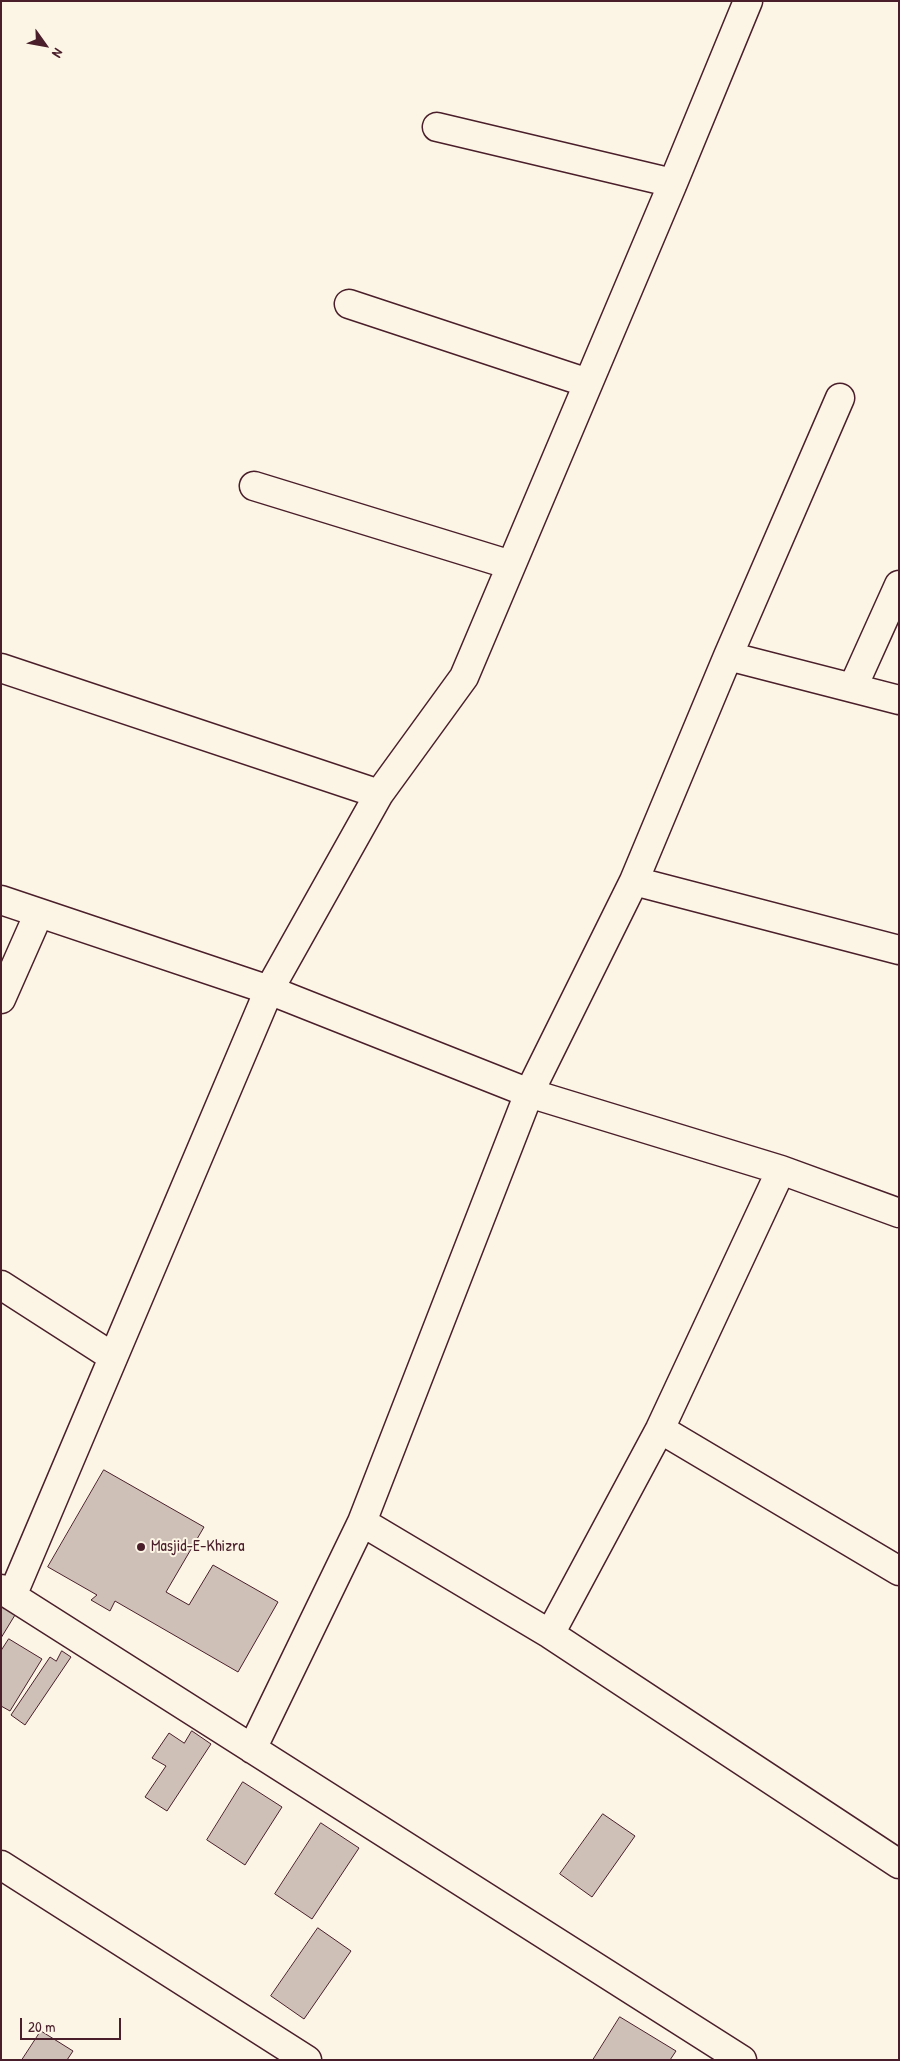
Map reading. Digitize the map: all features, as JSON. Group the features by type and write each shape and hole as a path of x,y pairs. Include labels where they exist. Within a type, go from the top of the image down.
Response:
{"street":[{"path":"742,2060 7,1593 113,1358 270,990 379,794 464,677 748,1"},
{"path":"437,127 673,183"},
{"path":"349,304 588,383"},
{"path":"252,1749 362,1522 529,1093 634,881 728,656 840,398"},
{"path":"254,486 511,565"},
{"path":"853,688 899,585"},
{"path":"728,656 899,700"},
{"path":"1,668 379,794"},
{"path":"634,881 899,950"},
{"path":"1,900 270,990 529,1093 780,1170 899,1213"},
{"path":"1,999 39,913"},
{"path":"550,1634 660,1428 780,1170"},
{"path":"1,1285 113,1358"},
{"path":"660,1428 899,1571"},
{"path":"362,1522 550,1634 899,1864"},
{"path":"1,1865 307,2060"}],"building":[{"path":"104,1470 204,1527 166,1592 189,1605 213,1565 278,1602 238,1672 115,1601 110,1611 91,1600 97,1595 48,1567"},
{"path":"1,1606 15,1615 1,1638"},
{"path":"9,1639 42,1659 10,1711 1,1706 1,1651"},
{"path":"62,1651 71,1657 25,1725 11,1715 50,1657 56,1661"},
{"path":"192,1731 211,1744 167,1811 145,1797 166,1766 152,1758 169,1733 184,1743"},
{"path":"243,1782 282,1807 245,1865 207,1840"},
{"path":"603,1814 635,1836 592,1897 560,1874"},
{"path":"321,1823 359,1848 312,1919 275,1894"},
{"path":"318,1928 351,1951 304,2019 271,1996"},
{"path":"620,2017 676,2051 670,2060 593,2060"},
{"path":"41,2031 73,2051 67,2060 22,2060"}],"place":[{"name":"Masjid-E-Khizra","path":"141,1547"}]}
